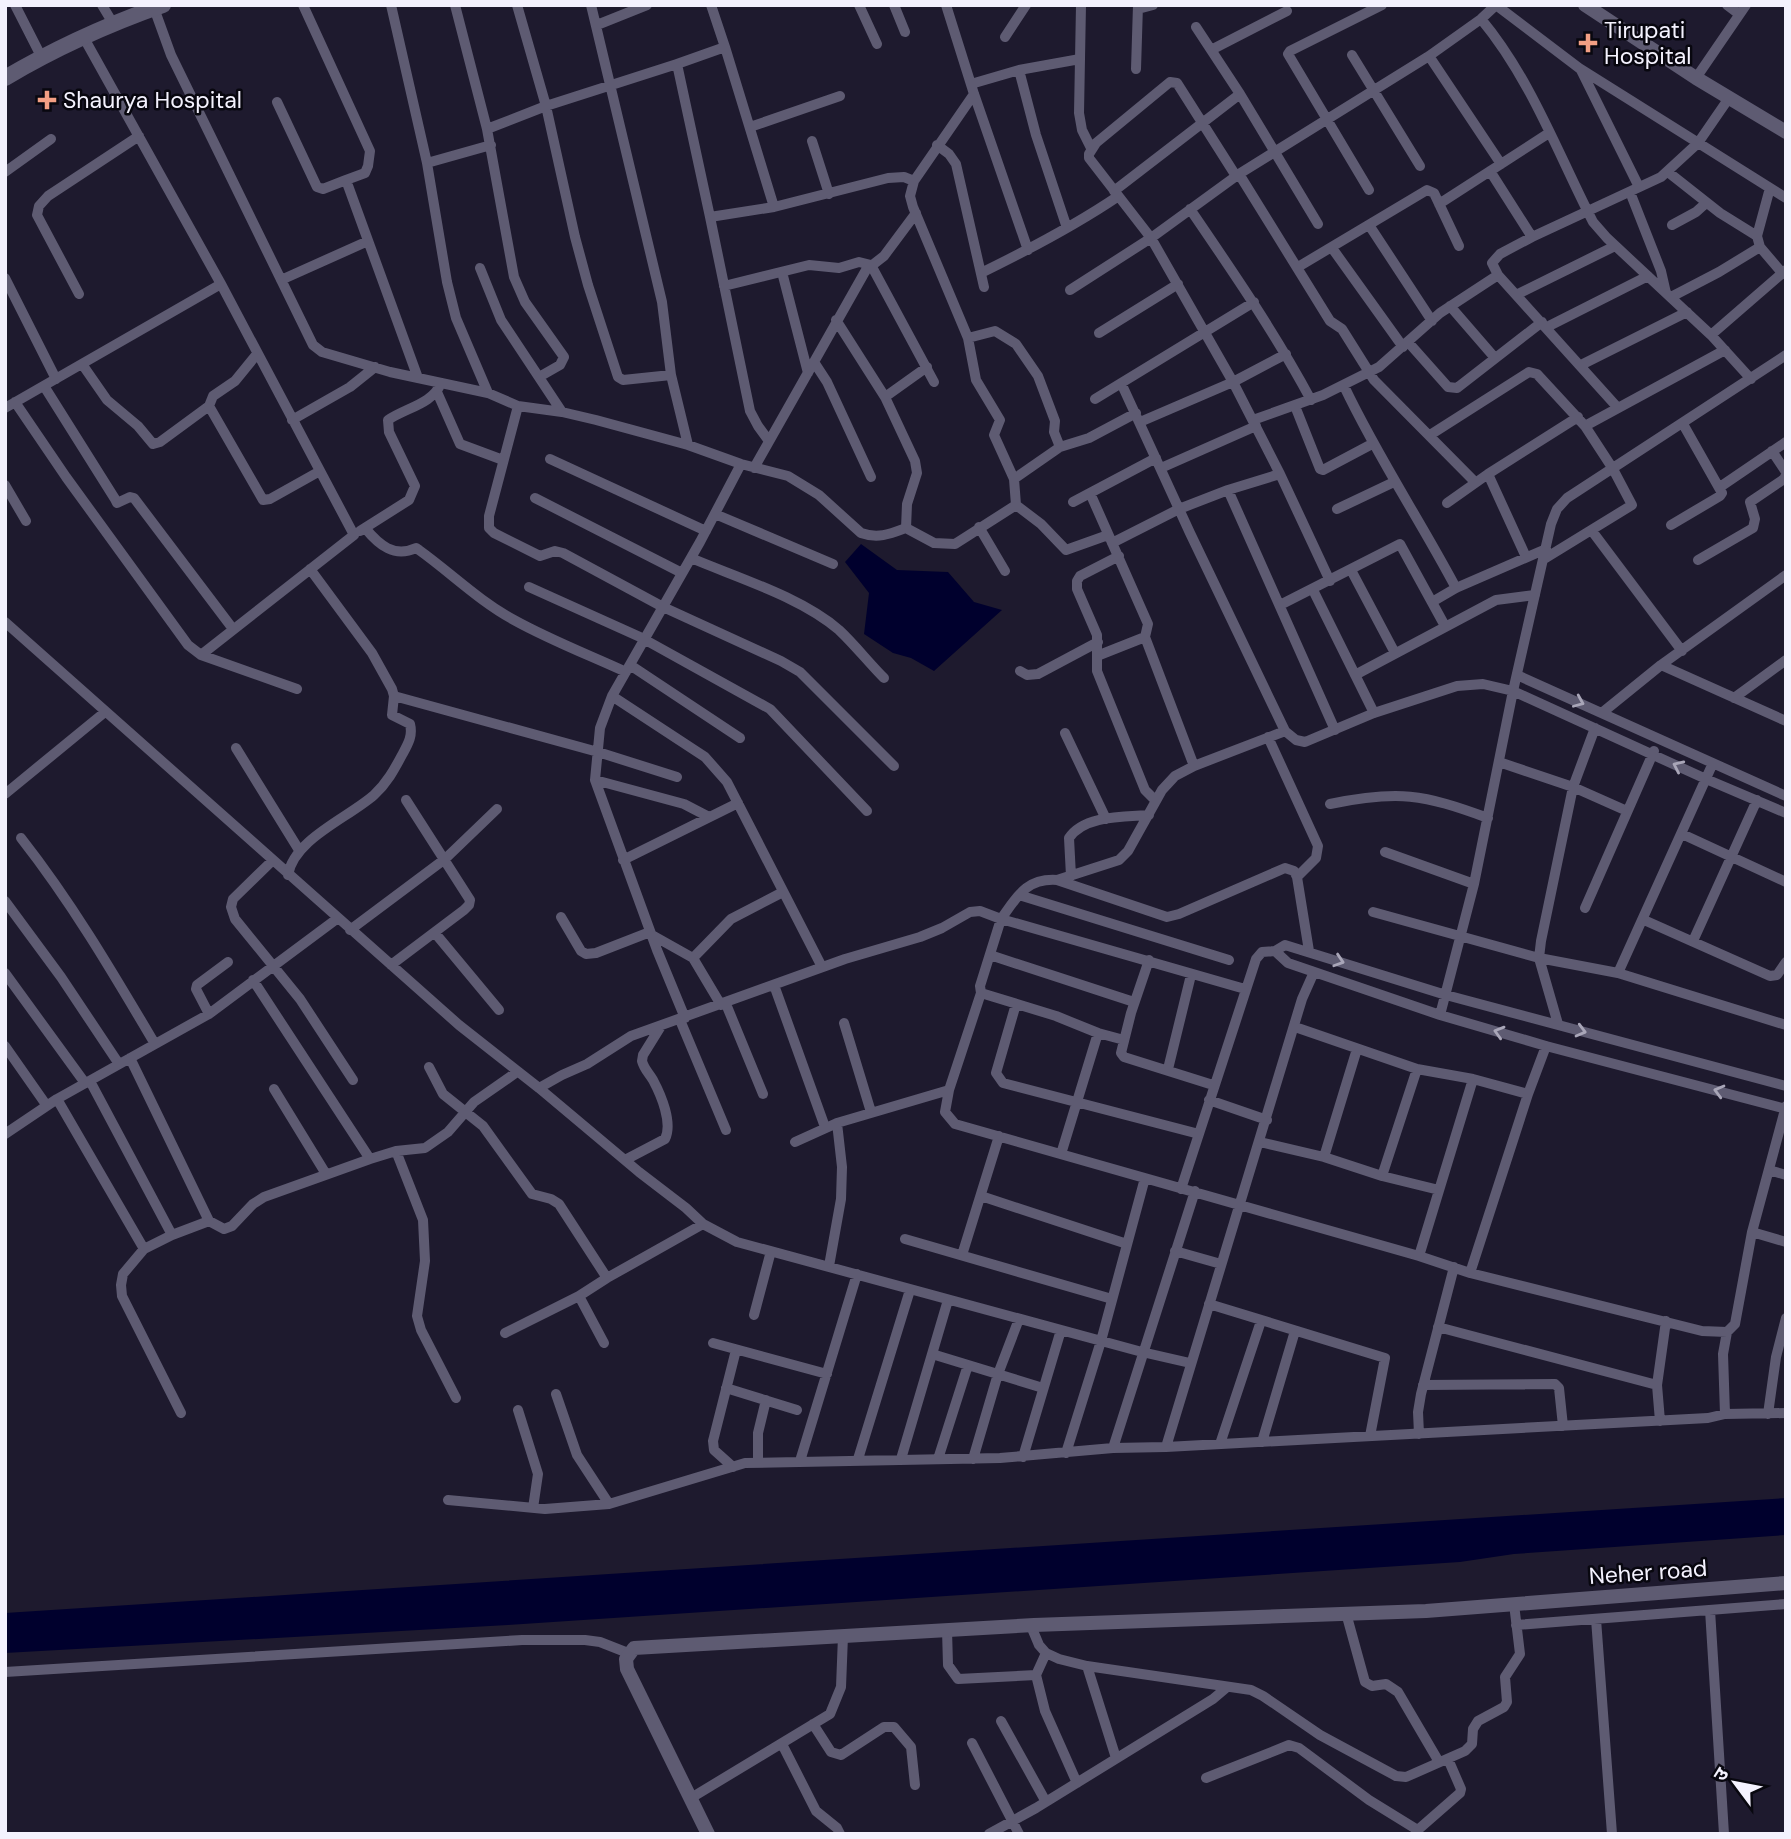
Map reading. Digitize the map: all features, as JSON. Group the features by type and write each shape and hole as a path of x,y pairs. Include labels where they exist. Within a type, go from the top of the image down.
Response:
{"main road":[{"path":"5,78 148,9"}],"street":[{"path":"15,5 42,58"},
{"path":"102,5 114,25"},
{"path":"276,102 317,187 323,188 365,173 370,151 303,5"},
{"path":"404,5 391,7 427,163 447,282 456,318 488,393"},
{"path":"456,5 491,145 514,276 525,302 564,357 560,365 539,377"},
{"path":"517,5 546,106 587,285 618,377 623,380 671,375"},
{"path":"591,5 662,302 671,375 688,445"},
{"path":"597,25 646,5"},
{"path":"711,5 774,207"},
{"path":"859,5 877,44"},
{"path":"894,5 905,32"},
{"path":"946,5 1028,250"},
{"path":"1013,5 1016,18"},
{"path":"1005,37 1026,5"},
{"path":"1081,5 1080,121 1091,148 1089,158 1151,238 1206,333 1280,474 1330,581"},
{"path":"1136,69 1138,7 1153,5"},
{"path":"1211,50 1286,8 1298,5"},
{"path":"1369,190 1288,54 1382,5"},
{"path":"1070,290 1151,238 1237,175 1429,56 1496,5 1579,68 1786,198"},
{"path":"1696,78 1743,10 1727,5"},
{"path":"1592,7 1696,78 1786,132"},
{"path":"148,9 313,345 329,355 418,378 439,387 488,393 518,406 562,412 688,445 741,464 788,476 803,484 861,533 870,536 883,536 906,527"},
{"path":"1481,19 1499,40 1520,74 1599,230 1712,335 1751,379"},
{"path":"1195,27 1240,94 1318,224"},
{"path":"85,38 221,284 354,535"},
{"path":"487,128 725,47"},
{"path":"1352,55 1420,166"},
{"path":"1429,56 1501,164"},
{"path":"1080,59 1019,70 972,89 914,181 910,197 968,338 976,380 998,416 999,424 994,435 1014,478 1016,505 1041,524 1066,550 1110,539 1228,490 1280,474"},
{"path":"677,64 750,411 769,441"},
{"path":"1579,68 1634,189 1669,295"},
{"path":"1019,70 1036,135 1067,228"},
{"path":"1091,148 1174,81 1298,267 1330,321 1342,329 1368,373 1475,482"},
{"path":"981,273 1067,228 1116,194 1201,122 1240,94"},
{"path":"751,127 841,96"},
{"path":"1619,408 1498,275 1492,263 1532,237 1668,172 1698,143 1729,98"},
{"path":"1439,204 1549,133"},
{"path":"79,294 37,215 39,206 48,196 139,136"},
{"path":"5,172 51,139"},
{"path":"812,141 829,194"},
{"path":"427,163 491,145"},
{"path":"937,145 957,164 984,286"},
{"path":"1490,171 1532,237"},
{"path":"1668,172 1758,241 1784,272 1712,335"},
{"path":"710,217 774,207 897,177 914,181"},
{"path":"346,180 418,378"},
{"path":"1669,295 1719,272 1758,241 1770,188"},
{"path":"1298,267 1427,190 1434,193 1459,246"},
{"path":"1672,225 1696,212 1706,202"},
{"path":"1190,209 1254,302 1311,400"},
{"path":"754,468 836,320 871,265 884,256 916,214"},
{"path":"1369,225 1432,321"},
{"path":"281,280 368,241"},
{"path":"1516,295 1615,246"},
{"path":"1332,248 1406,345 1448,387 1453,388 1457,388 1544,324 1648,276"},
{"path":"724,286 809,265 839,268 859,262 871,265 934,382"},
{"path":"480,268 501,320 562,412"},
{"path":"782,272 808,373"},
{"path":"1073,502 1158,463 1344,386 1368,373 1406,345 1450,306 1498,275"},
{"path":"5,278 56,379"},
{"path":"221,284 10,405 188,645 201,655 297,689"},
{"path":"1099,333 1178,284"},
{"path":"1095,399 1122,385 1254,302"},
{"path":"1450,306 1495,358"},
{"path":"1581,365 1687,312"},
{"path":"836,320 885,397 915,461 917,473 908,504 906,527"},
{"path":"968,338 996,331 1016,344 1042,384 1055,421 1054,432 1060,447"},
{"path":"1447,503 1488,474 1581,421 1619,408 1725,350"},
{"path":"82,364 107,400 138,426 153,444 160,442 209,406 213,396 235,381 257,354"},
{"path":"1014,478 1060,447 1233,382 1286,354"},
{"path":"1440,1015 1474,884 1513,691 1557,509 1567,498 1786,355"},
{"path":"814,362 827,382 870,477"},
{"path":"885,397 928,367"},
{"path":"292,420 350,387 374,368"},
{"path":"1430,435 1529,372 1537,374 1581,421 1613,469 1632,505 1592,531 1545,554 1526,557 1456,588 1432,602"},
{"path":"1122,385 1285,731 1300,742 1374,713 1457,686 1483,684 1513,691 1786,813"},
{"path":"44,386 117,503 134,498 233,629"},
{"path":"1344,386 1372,444 1456,588"},
{"path":"439,387 460,444 503,460"},
{"path":"201,655 354,535 409,500 415,486 389,432 388,420 428,400 439,387"},
{"path":"209,406 263,500 270,499 320,471"},
{"path":"518,406 489,516 489,528 494,533 540,555 555,551 563,553 663,607 800,672 894,766"},
{"path":"1295,406 1320,469 1323,470 1372,444"},
{"path":"1671,525 1720,496 1720,487 1683,424"},
{"path":"1720,487 1786,442"},
{"path":"1698,560 1753,528 1755,519 1750,502 1784,479 1786,473 1772,451"},
{"path":"550,459 706,531"},
{"path":"726,1130 682,1019 595,780 600,728 612,696 741,464"},
{"path":"1488,474 1526,557"},
{"path":"1337,509 1394,482"},
{"path":"5,485 26,521"},
{"path":"1228,490 1335,730"},
{"path":"1090,493 1148,624 1145,637 1194,766"},
{"path":"535,498 682,573"},
{"path":"906,527 934,543 955,544 1016,505"},
{"path":"715,514 833,564"},
{"path":"979,527 1005,571"},
{"path":"365,528 376,541 395,552 408,552 416,548 445,569 455,581 513,620 628,669 740,738"},
{"path":"1592,531 1682,651"},
{"path":"1280,605 1400,544 1445,626"},
{"path":"1119,556 1080,576 1077,589 1098,642 1097,671 1145,790 1156,801"},
{"path":"691,558 789,600 817,615 838,630 884,678"},
{"path":"288,875 290,864 299,850 373,796 390,777 411,737 410,724 393,715 394,696 372,653 310,569"},
{"path":"1351,570 1395,653"},
{"path":"1604,712 1661,665 1786,575"},
{"path":"529,587 645,639 770,709 867,811"},
{"path":"1313,590 1374,713"},
{"path":"1355,675 1496,600 1535,595"},
{"path":"5,622 458,1025 539,1088 703,1224 737,1242 1190,1363"},
{"path":"1097,656 1145,637"},
{"path":"1020,671 1027,675 1038,674 1098,642"},
{"path":"1734,698 1786,660"},
{"path":"1661,665 1786,721"},
{"path":"1517,675 1786,796"},
{"path":"394,696 598,751 677,776"},
{"path":"612,696 705,757 727,782 822,967"},
{"path":"5,794 105,712"},
{"path":"1558,1024 1539,958 1573,787 1595,728"},
{"path":"1057,880 1119,860 1128,851 1162,790 1175,776 1285,731"},
{"path":"1065,733 1106,819"},
{"path":"1268,737 1318,846 1314,862 1297,877"},
{"path":"1585,908 1658,738"},
{"path":"236,748 299,850"},
{"path":"1499,762 1573,787 1627,811"},
{"path":"1618,973 1713,763"},
{"path":"595,780 684,804 709,817"},
{"path":"1330,804 1386,795 1413,796 1444,802 1488,818"},
{"path":"391,965 469,905 466,892 405,800"},
{"path":"1693,941 1757,800"},
{"path":"624,860 737,803"},
{"path":"350,930 444,859 497,809"},
{"path":"1071,876 1069,838 1079,826 1106,819 1149,815"},
{"path":"1682,834 1786,882"},
{"path":"20,838 54,880 94,940 155,1044"},
{"path":"1385,852 1474,884"},
{"path":"272,861 233,899 231,907 235,919 300,999 353,1080"},
{"path":"1309,951 1297,877 1294,871 1285,868 1167,917 1057,880 1044,879 1032,883 1001,919 980,986 981,993 949,1090 946,1112 955,1124 1195,1191 1470,1273 1702,1331 1727,1332"},
{"path":"693,958 732,919 783,892"},
{"path":"1019,895 1229,960"},
{"path":"5,901 61,977 119,1064"},
{"path":"539,1088 587,1064 631,1036 723,1005 822,967 920,937 970,912 980,911 1245,989"},
{"path":"1373,912 1539,958 1618,973 1786,1025"},
{"path":"561,917 581,951 586,954 651,934 693,958 723,1005 763,1094"},
{"path":"5,1134 52,1102 209,1014 338,918"},
{"path":"1643,920 1770,976 1777,975 1786,962"},
{"path":"435,933 499,1010"},
{"path":"1181,1189 1256,959 1262,952 1285,945 1446,995 1786,1086"},
{"path":"1275,950 1288,963 1440,1015 1546,1046 1786,1108 1752,1232 1735,1324 1727,1332 1723,1354 1725,1413"},
{"path":"990,955 1134,1002"},
{"path":"1149,960 1134,1002 1121,1053 1124,1057 1213,1085"},
{"path":"209,1014 196,989 228,962"},
{"path":"1166,1447 1302,999 1314,972"},
{"path":"5,973 88,1082 172,1235"},
{"path":"1168,1069 1191,975"},
{"path":"253,981 370,1159"},
{"path":"774,985 825,1128"},
{"path":"981,993 1125,1040"},
{"path":"1016,1004 996,1073 1003,1083 1199,1134"},
{"path":"844,1023 871,1112"},
{"path":"625,1160 665,1139 667,1135 663,1104 642,1061 661,1026"},
{"path":"1295,1027 1417,1069 1473,1079 1528,1094"},
{"path":"1061,1154 1098,1033"},
{"path":"5,1045 52,1102 144,1249"},
{"path":"1470,1273 1546,1046"},
{"path":"1324,1157 1357,1049"},
{"path":"130,1058 209,1221 224,1229 232,1226 253,1204 264,1197 396,1151 425,1148 448,1132 465,1111 517,1072"},
{"path":"429,1067 443,1094 483,1126 532,1194 559,1204 607,1278"},
{"path":"1382,1176 1417,1069"},
{"path":"1419,1256 1473,1079"},
{"path":"274,1089 326,1174"},
{"path":"795,1142 837,1123 949,1090"},
{"path":"1209,1100 1267,1120"},
{"path":"829,1266 841,1199 842,1167 837,1123"},
{"path":"962,1255 999,1136"},
{"path":"1260,1142 1439,1190"},
{"path":"396,1151 423,1220 425,1261 417,1316 421,1330 456,1398"},
{"path":"1769,1170 1786,1175"},
{"path":"1066,1453 1101,1341 1145,1178"},
{"path":"1113,1448 1195,1191"},
{"path":"981,1196 1127,1244"},
{"path":"181,1413 122,1296 123,1274 144,1249 209,1221"},
{"path":"505,1333 579,1296 703,1224"},
{"path":"1752,1232 1786,1242"},
{"path":"905,1239 1112,1299"},
{"path":"754,1315 771,1251"},
{"path":"1175,1251 1222,1264"},
{"path":"1419,1434 1418,1412 1423,1385 1454,1267"},
{"path":"800,1461 858,1274"},
{"path":"858,1459 910,1290"},
{"path":"579,1296 604,1343"},
{"path":"901,1459 948,1300"},
{"path":"1209,1304 1385,1358 1370,1436"},
{"path":"1768,1414 1776,1357 1786,1318"},
{"path":"973,1459 998,1374 1018,1319"},
{"path":"1220,1444 1261,1321"},
{"path":"1660,1421 1657,1385 1666,1321"},
{"path":"1438,1326 1657,1385"},
{"path":"1023,1457 1060,1330"},
{"path":"1262,1442 1295,1331"},
{"path":"713,1343 827,1374"},
{"path":"733,1467 714,1450 713,1441 736,1350"},
{"path":"932,1354 1043,1388"},
{"path":"938,1459 968,1365"},
{"path":"1423,1385 1555,1384 1559,1388 1563,1426"},
{"path":"726,1388 797,1410"},
{"path":"556,1394 578,1455 609,1504"},
{"path":"758,1463 758,1433 766,1400"},
{"path":"517,1410 538,1474 533,1508"},
{"path":"448,1500 533,1508 609,1504 733,1467 758,1463 1023,1457 1113,1448 1708,1419 1725,1413 1786,1413"},
{"name":"Neher road","path":"628,1653 634,1648 947,1630 1426,1611 1786,1583"},
{"path":"1031,1626 1039,1645 1046,1653 1059,1659 1087,1666 1251,1690 1320,1735 1396,1776 1406,1777 1469,1747 1473,1729 1478,1721 1504,1707 1507,1702 1505,1677 1520,1654 1514,1604"},
{"path":"1516,1625 1786,1604"},
{"path":"1710,1610 1724,1834"},
{"path":"1206,1778 1289,1745 1299,1748 1369,1800 1416,1829 1460,1793 1461,1789 1398,1692 1386,1684 1372,1686 1365,1682 1346,1613"},
{"path":"1596,1619 1612,1834"},
{"path":"947,1630 948,1665 958,1679 1036,1675"},
{"path":"691,1798 830,1714 838,1697 843,1636"},
{"path":"5,1672 522,1640 600,1642 628,1653 627,1669 708,1834"},
{"path":"1046,1653 1036,1675 1045,1711 1077,1783"},
{"path":"1087,1666 1116,1758"},
{"path":"989,1834 1077,1783 1213,1699 1226,1688"},
{"path":"1001,1721 1046,1802"},
{"path":"813,1724 831,1752 841,1755 884,1727 894,1727 911,1747 915,1785"},
{"path":"972,1743 1019,1834"},
{"path":"782,1744 816,1811 837,1828 840,1834"}],"water":[{"path":"861,544 897,570 948,572 974,602 1002,610 934,671 911,658 893,653 864,634 869,593 845,562"},
{"path":"1786,1498 1786,1535 1514,1554 1460,1562 508,1625 5,1653 5,1613"}],"place":[{"name":"Tirupati Hospital","path":"1588,43"},
{"name":"Shaurya Hospital","path":"47,100"}]}
